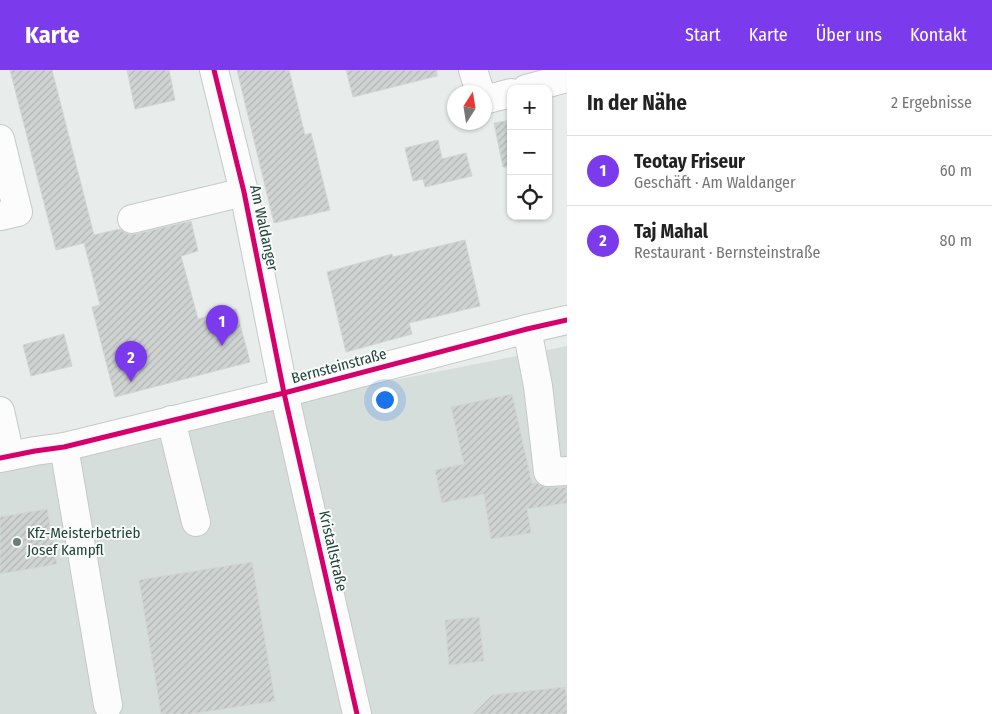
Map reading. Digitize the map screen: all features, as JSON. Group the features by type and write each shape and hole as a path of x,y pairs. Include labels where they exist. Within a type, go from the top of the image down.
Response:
{"street":[{"name":"Am Waldanger","path":"214,70 244,192 284,393"},
{"path":"473,70 478,85"},
{"path":"541,85 567,78"},
{"path":"492,98 507,94"},
{"path":"0,139 18,212 0,216"},
{"path":"132,219 244,192"},
{"name":"Bernsteinstraße","path":"5,457 64,447 567,320"},
{"path":"528,329 538,386 548,472 567,471"},
{"name":"Kristallstraße","path":"284,393 357,714"},
{"path":"0,411 5,457"},
{"path":"171,420 196,522"},
{"path":"64,447 108,705"}],"shaded area":[{"path":"567,346 567,714 0,714 0,470 314,396"}],"building":[{"path":"10,70 52,70 94,235 120,229 127,234 136,234 191,221 198,251 181,256 198,319 236,309 250,362 115,397 92,307 100,305 84,243 56,250"},
{"path":"127,70 169,70 175,100 135,109"},
{"path":"237,70 289,70 305,135 311,133 330,210 274,223"},
{"path":"346,70 437,70 437,76 353,97"},
{"path":"507,121 507,167 503,167 494,123"},
{"path":"438,140 442,159 466,153 472,176 425,187 423,179 413,181 405,148"},
{"path":"465,240 480,306 409,323 412,334 346,352 327,272 392,254 393,257"},
{"path":"64,334 72,366 31,376 23,345"},
{"path":"512,394 532,484 537,483 548,488 567,487 567,503 527,509 531,533 491,539 484,494 442,503 435,470 464,464 451,407"},
{"path":"47,509 57,564 0,574 0,517"},
{"path":"252,562 275,701 191,714 161,714 139,580"},
{"path":"479,617 484,661 449,665 445,620"},
{"path":"565,687 567,714 473,714 492,695"}],"cycle path":[{"path":"214,70 244,192 284,393 357,714"},
{"path":"0,458 64,447 567,320"}],"place":[{"name":"Teotay Friseur","path":"222,346"},
{"name":"Taj Mahal","path":"131,382"},
{"name":"Kfz-Meisterbetrieb Josef Kampfl","path":"17,542"}]}
